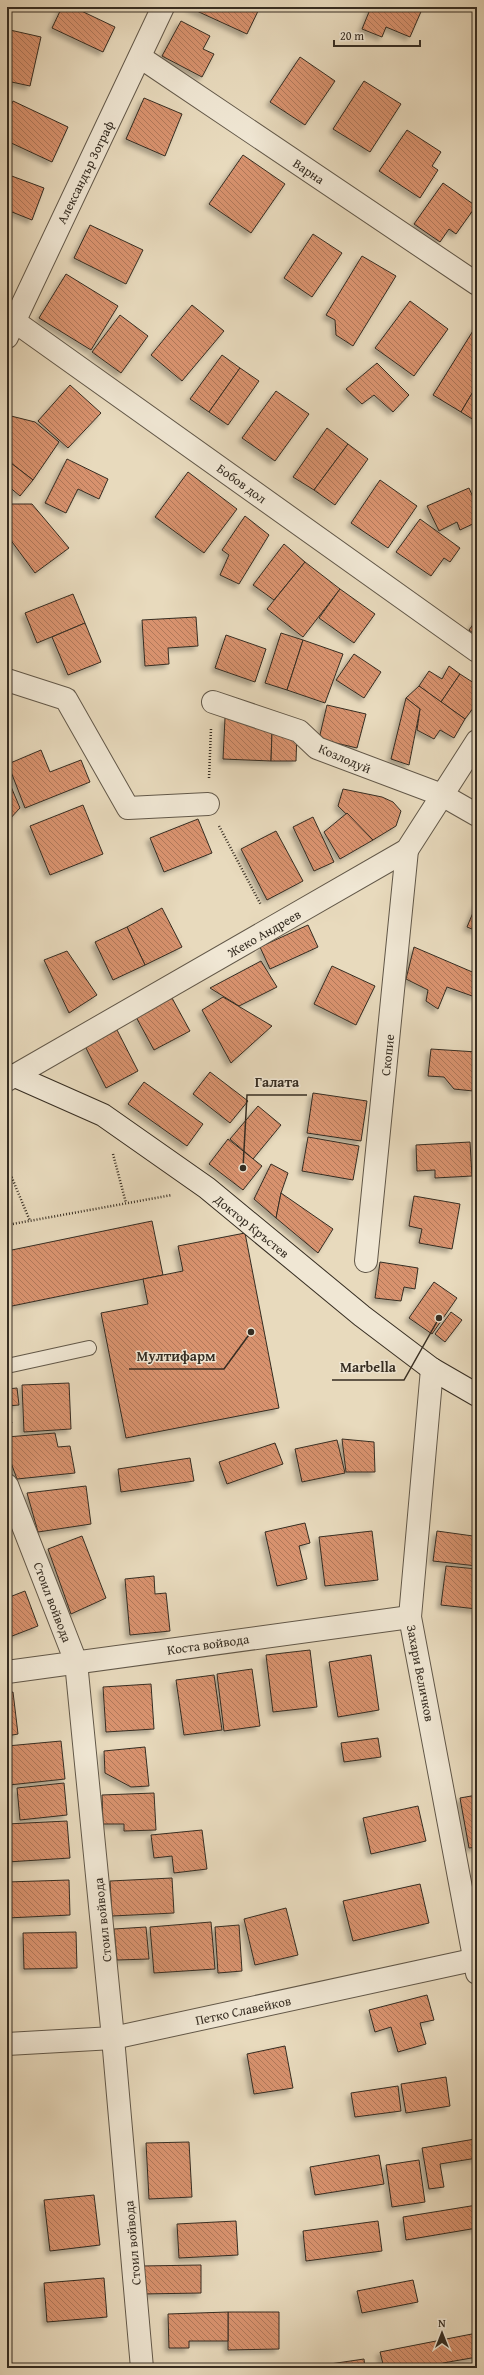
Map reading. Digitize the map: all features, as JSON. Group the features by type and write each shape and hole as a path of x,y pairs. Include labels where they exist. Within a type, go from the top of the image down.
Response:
{"street":[{"name":"Александър Зограф","path":"9,324 163,7"},
{"name":"Варна","path":"140,57 477,284"},
{"name":"Бобов дол","path":"9,324 477,651"},
{"path":"7,680 66,699 128,808 208,804"},
{"name":"Козлодуй","path":"213,702 299,731 317,748 442,795 477,816"},
{"name":"Жеко Андреев","path":"10,1077 407,850 477,740"},
{"name":"Скопие","path":"366,1260 407,850"},
{"name":"Доктор Кръстев","path":"10,1077 103,1115 207,1188 362,1316 432,1369 477,1395"},
{"name":"Захари Величков","path":"432,1369 410,1617 476,1963"},
{"name":"Стоил войвода","path":"7,1485 76,1662 113,2038 142,2368"},
{"name":"Коста войвода","path":"7,1672 410,1617"},
{"name":"Петко Славейков","path":"7,2044 113,2038 476,1963"}],"lane":[{"path":"7,1366 89,1348"}],"path":[{"path":"103,1115 126,1203"},
{"path":"7,1166 30,1221"},
{"path":"7,1225 207,1188"}],"building":[{"path":"62,7 73,7 115,27 103,52 52,28"},
{"path":"188,7 260,7 247,34"},
{"path":"371,7 423,7 410,37 386,27 382,37 362,29"},
{"path":"181,21 210,36 203,49 214,54 202,77 162,56"},
{"path":"10,30 41,37 30,86 7,81 7,42"},
{"path":"300,57 335,81 305,125 270,102"},
{"path":"364,81 401,104 370,152 333,129"},
{"path":"144,98 182,114 165,156 126,139"},
{"path":"13,101 68,127 52,162 7,141 7,114"},
{"path":"407,130 441,152 432,166 438,170 420,198 379,171"},
{"path":"243,155 285,184 251,233 209,204"},
{"path":"9,175 44,188 32,220 7,210"},
{"path":"443,183 476,206 456,234 449,229 440,242 414,224"},
{"path":"90,225 143,250 126,284 74,258"},
{"path":"313,234 342,253 312,297 284,278"},
{"path":"362,256 396,276 353,346 336,335 335,320 326,315"},
{"path":"66,274 118,306 91,350 39,318"},
{"path":"410,301 448,329 414,376 375,348"},
{"path":"192,305 224,331 182,381 151,355"},
{"path":"120,315 148,336 121,373 92,352"},
{"path":"476,326 477,385 461,412 433,395"},
{"path":"222,355 240,368 209,412 190,399"},
{"path":"377,363 409,395 393,412 374,395 362,404 346,389"},
{"path":"240,368 259,381 228,425 209,412"},
{"path":"70,385 101,413 68,448 38,421"},
{"path":"477,385 477,422 461,412"},
{"path":"276,391 309,414 275,461 242,438"},
{"path":"7,415 35,422 59,442 33,480 7,460"},
{"path":"327,428 348,444 314,490 293,477"},
{"path":"348,444 368,459 335,505 314,490"},
{"path":"67,459 108,479 99,499 78,489 66,513 45,503"},
{"path":"7,460 33,480 20,496 7,485"},
{"path":"188,472 237,509 204,553 155,517"},
{"path":"380,480 417,506 388,548 351,523"},
{"path":"469,488 477,506 477,522 460,530 457,522 439,531 427,506"},
{"path":"7,504 32,504 69,548 35,573 7,535"},
{"path":"245,516 269,535 239,584 220,575 229,555 222,550"},
{"path":"420,519 460,548 450,562 444,558 431,576 396,552"},
{"path":"284,544 305,562 274,600 253,585"},
{"path":"305,562 340,589 303,637 267,609"},
{"path":"340,589 375,614 354,643 319,618"},
{"path":"73,594 85,623 37,643 25,613"},
{"path":"196,617 198,646 168,648 169,664 145,666 142,620"},
{"path":"477,619 477,636 469,630"},
{"path":"85,623 101,662 68,675 52,637"},
{"path":"281,633 303,640 287,690 265,683"},
{"path":"226,635 266,649 255,682 215,668"},
{"path":"303,640 343,654 325,703 287,690"},
{"path":"354,654 381,672 364,698 336,680"},
{"path":"449,666 460,674 441,702 419,686 429,671 442,679"},
{"path":"460,674 477,685 477,703 465,719 441,702"},
{"path":"419,686 465,719 454,738 440,730 434,739 417,730 420,709 406,698"},
{"path":"406,698 420,709 409,765 391,759"},
{"path":"327,705 366,714 357,748 319,739"},
{"path":"225,718 247,718 272,732 271,761 223,759"},
{"path":"272,732 297,732 296,761 271,761"},
{"path":"41,750 50,772 81,760 90,782 25,808 8,764"},
{"path":"7,777 20,808 7,822"},
{"path":"343,789 382,797 393,802 401,811 396,826 373,840 338,806"},
{"path":"83,805 103,854 50,875 30,826"},
{"path":"347,813 373,840 340,859 324,832"},
{"path":"313,817 334,862 314,871 293,827"},
{"path":"198,819 212,853 164,872 150,838"},
{"path":"276,831 303,881 267,900 241,849"},
{"path":"477,903 477,931 467,927"},
{"path":"162,908 182,947 145,965 127,927"},
{"path":"308,925 318,947 270,969 260,947"},
{"path":"127,927 145,965 113,980 95,942"},
{"path":"414,947 477,974 475,997 447,987 438,1009 426,1001 428,990 406,979"},
{"path":"67,951 97,995 69,1013 44,960"},
{"path":"261,961 277,987 239,1006 210,988"},
{"path":"332,966 375,986 356,1025 314,1004"},
{"path":"223,997 272,1026 231,1063 202,1010"},
{"path":"172,998 190,1031 154,1050 136,1017"},
{"path":"117,1030 138,1071 106,1088 85,1046"},
{"path":"431,1049 477,1052 473,1091 454,1089 444,1077 428,1076"},
{"path":"210,1072 248,1101 230,1123 193,1094"},
{"path":"144,1082 203,1124 187,1146 128,1104"},
{"path":"313,1093 367,1101 361,1141 307,1133"},
{"path":"258,1106 281,1125 253,1159 230,1139"},
{"path":"308,1137 359,1146 353,1180 302,1171"},
{"path":"228,1139 262,1166 243,1190 209,1164"},
{"path":"470,1142 472,1176 435,1178 435,1170 417,1171 416,1145"},
{"path":"271,1164 288,1173 281,1193 276,1218 254,1199"},
{"path":"281,1193 333,1229 318,1253 276,1218"},
{"path":"414,1196 460,1204 452,1249 419,1243 422,1229 409,1226"},
{"path":"152,1221 163,1275 7,1307 7,1251"},
{"path":"245,1233 279,1408 126,1438 101,1313 148,1304 143,1279 183,1271 178,1246"},
{"path":"380,1262 418,1268 415,1289 404,1287 401,1301 375,1298"},
{"path":"434,1282 457,1298 432,1334 409,1318"},
{"path":"451,1312 462,1320 445,1342 435,1334"},
{"path":"69,1383 71,1429 24,1432 22,1385"},
{"path":"17,1388 19,1405 7,1406 7,1389"},
{"path":"7,1409 12,1423 7,1424"},
{"path":"55,1433 58,1447 70,1446 75,1473 17,1479 7,1452 7,1437"},
{"path":"342,1439 374,1442 375,1472 346,1472"},
{"path":"337,1440 345,1473 302,1482 295,1449"},
{"path":"275,1443 283,1464 227,1484 219,1462"},
{"path":"190,1458 194,1481 121,1492 118,1469"},
{"path":"86,1486 91,1524 38,1532 27,1493"},
{"path":"305,1523 310,1543 299,1546 307,1579 277,1586 265,1532"},
{"path":"372,1531 378,1580 325,1586 319,1537"},
{"path":"437,1531 473,1536 477,1545 477,1566 433,1561"},
{"path":"82,1536 106,1598 71,1614 48,1549"},
{"path":"446,1566 477,1569 477,1609 441,1605"},
{"path":"154,1576 155,1594 166,1593 170,1631 130,1635 125,1579"},
{"path":"25,1591 38,1626 7,1638 7,1598"},
{"path":"310,1650 317,1707 273,1712 266,1655"},
{"path":"371,1655 379,1710 338,1717 329,1662"},
{"path":"252,1669 260,1726 224,1731 217,1674"},
{"path":"214,1675 222,1730 184,1735 176,1680"},
{"path":"151,1684 154,1729 106,1732 103,1687"},
{"path":"13,1692 18,1734 7,1736 7,1693"},
{"path":"378,1738 381,1757 344,1762 341,1743"},
{"path":"61,1741 65,1779 9,1785 7,1746"},
{"path":"145,1747 149,1786 131,1787 105,1773 104,1751"},
{"path":"64,1783 67,1815 20,1820 17,1788"},
{"path":"154,1793 156,1830 124,1831 124,1824 103,1824 102,1795"},
{"path":"477,1795 477,1847 469,1848 460,1798"},
{"path":"418,1806 426,1841 371,1854 363,1818"},
{"path":"67,1821 70,1858 7,1862 7,1824"},
{"path":"202,1830 207,1869 174,1873 172,1856 154,1858 151,1835"},
{"path":"172,1878 174,1913 112,1916 110,1881"},
{"path":"69,1880 70,1915 7,1918 7,1882"},
{"path":"420,1884 429,1923 353,1941 343,1901"},
{"path":"286,1908 298,1955 255,1965 244,1919"},
{"path":"211,1922 215,1969 154,1973 150,1927"},
{"path":"239,1925 242,1971 218,1973 215,1927"},
{"path":"146,1927 149,1959 117,1960 114,1929"},
{"path":"76,1932 77,1968 24,1969 23,1933"},
{"path":"427,1995 434,2020 420,2023 426,2044 398,2052 391,2027 375,2032 369,2010"},
{"path":"285,2046 293,2088 254,2094 247,2054"},
{"path":"446,2077 450,2106 406,2113 401,2084"},
{"path":"398,2086 401,2111 355,2117 351,2093"},
{"path":"475,2139 477,2158 440,2164 444,2187 429,2189 422,2148"},
{"path":"189,2142 192,2197 149,2199 146,2143"},
{"path":"379,2155 384,2184 315,2195 310,2167"},
{"path":"419,2160 425,2202 392,2207 386,2165"},
{"path":"94,2195 100,2245 50,2251 44,2200"},
{"path":"477,2205 477,2228 406,2240 403,2217"},
{"path":"236,2221 238,2255 179,2258 177,2224"},
{"path":"378,2221 382,2251 306,2261 303,2231"},
{"path":"201,2265 201,2293 142,2294 142,2266"},
{"path":"104,2278 107,2317 47,2322 44,2283"},
{"path":"413,2280 418,2302 362,2313 357,2291"},
{"path":"228,2312 279,2312 279,2349 228,2350"},
{"path":"228,2312 228,2341 189,2341 189,2348 169,2348 168,2314"},
{"path":"477,2333 477,2357 443,2363 444,2368 423,2368 422,2366 384,2368 380,2352"},
{"path":"364,2359 365,2368 323,2368 323,2365"}],"place":[{"name":"Галата","path":"243,1168"},
{"name":"Marbella","path":"439,1318"},
{"name":"Мултифарм","path":"251,1332"}]}
